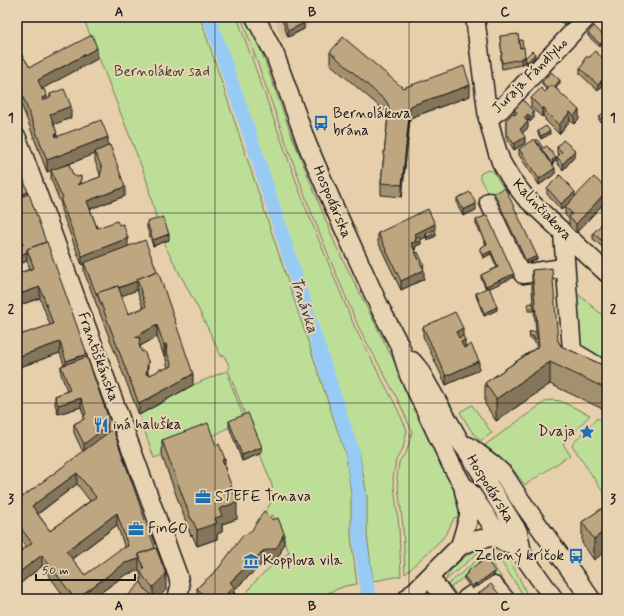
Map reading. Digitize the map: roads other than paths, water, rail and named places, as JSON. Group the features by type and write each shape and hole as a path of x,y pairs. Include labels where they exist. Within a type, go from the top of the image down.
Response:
{"street":[{"name":"Hospodárska","path":"255,17 274,55 307,144 332,202 381,310 400,346 409,375 451,464 462,484 472,495 492,525 522,554 554,599"},
{"name":"Hospodárska","path":"267,17 274,55"},
{"name":"Kalinčiakova","path":"475,17 488,118 501,162 511,179 525,197 607,273"},
{"name":"Juraja Fándlyho","path":"488,118 501,109 587,17"},
{"name":"Františkánska","path":"17,138 178,576 180,587 177,599"},
{"path":"489,202 523,274 566,275"},
{"path":"564,233 572,351 607,372"},
{"name":"Hospodárska","path":"400,346 418,368 459,440 518,532 522,554"},
{"path":"459,440 492,464 504,475 591,599"},
{"name":"Hospodárska","path":"460,546 469,516 469,510 462,484"},
{"path":"407,599 460,546 472,541 491,537 500,539 522,554"},
{"path":"429,577 446,599"},
{"path":"466,599 488,585 494,586 504,599"}],"waterway":[{"name":"Trnávka","path":"209,17 253,144 352,451 359,497 359,536 369,599"}],"place":[{"name":"Bernolákova brána","path":"321,123"},
{"name":"iná haluška","path":"101,425"},
{"name":"Dvaja","path":"587,432"},
{"name":"STEFE Trnava","path":"203,497"},
{"name":"FinGO","path":"136,529"},
{"name":"Zelený kríčok","path":"576,556"},
{"name":"Kopplova vila","path":"251,561"}],"park label":[{"name":"Bernolákov sad","path":"162,72"}]}
